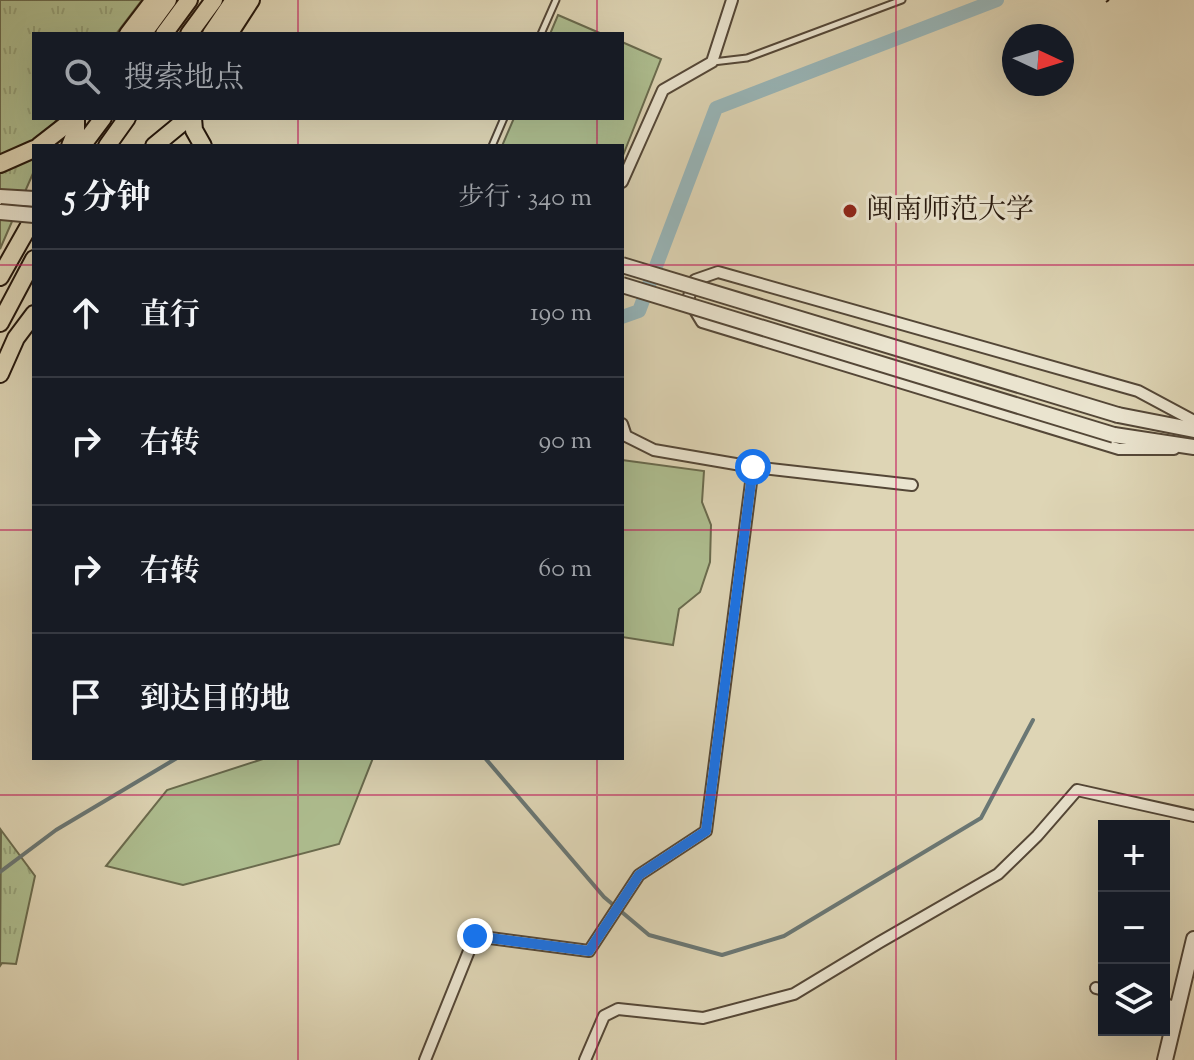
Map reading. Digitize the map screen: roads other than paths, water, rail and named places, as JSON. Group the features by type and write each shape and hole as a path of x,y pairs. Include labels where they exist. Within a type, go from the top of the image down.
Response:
{"main road":[{"path":"130,32 154,0"},
{"path":"144,32 168,0"},
{"path":"165,32 189,0"},
{"path":"190,32 214,0"},
{"path":"219,31 234,0"},
{"path":"219,31 251,0"},
{"path":"40,144 73,120"},
{"path":"71,144 76,120"},
{"path":"84,144 102,120"},
{"path":"108,144 126,120"},
{"path":"157,144 187,120"},
{"path":"191,120 202,144"},
{"path":"0,164 32,149"},
{"path":"0,254 32,203"},
{"path":"0,277 32,220"},
{"path":"0,323 32,263"},
{"path":"0,356 32,303"},
{"path":"0,374 16,338 32,317"}],"street":[{"path":"624,178 663,90 712,62 732,0"},
{"path":"0,197 32,200"},
{"path":"0,212 32,216"},
{"path":"624,266 1118,415 1194,430"},
{"path":"1194,421 1138,391 718,272 695,280 688,299 702,322 1119,449 1194,448"},
{"path":"624,286 1114,435 1194,448"},
{"path":"624,430 626,436 654,450 753,467 912,485"},
{"path":"425,1060 475,936 589,951 639,875 706,831 753,467"},
{"path":"585,1060 604,1016 618,1009 703,1018 794,994 998,874 1077,790 1194,816"},
{"path":"1165,1060 1171,1005 1192,956 1194,939"}],"lane":[{"path":"542,32 556,0"},
{"path":"712,62 747,58 902,0"},
{"path":"493,144 503,120"}],"waterway":[{"path":"624,316 639,311 716,108 997,0"},
{"path":"487,760 604,897 649,935 722,955 784,936 981,818 1033,720"},
{"path":"0,872 56,830 174,760"}],"place":[{"name":"闽南师范大学","path":"850,211"}]}
